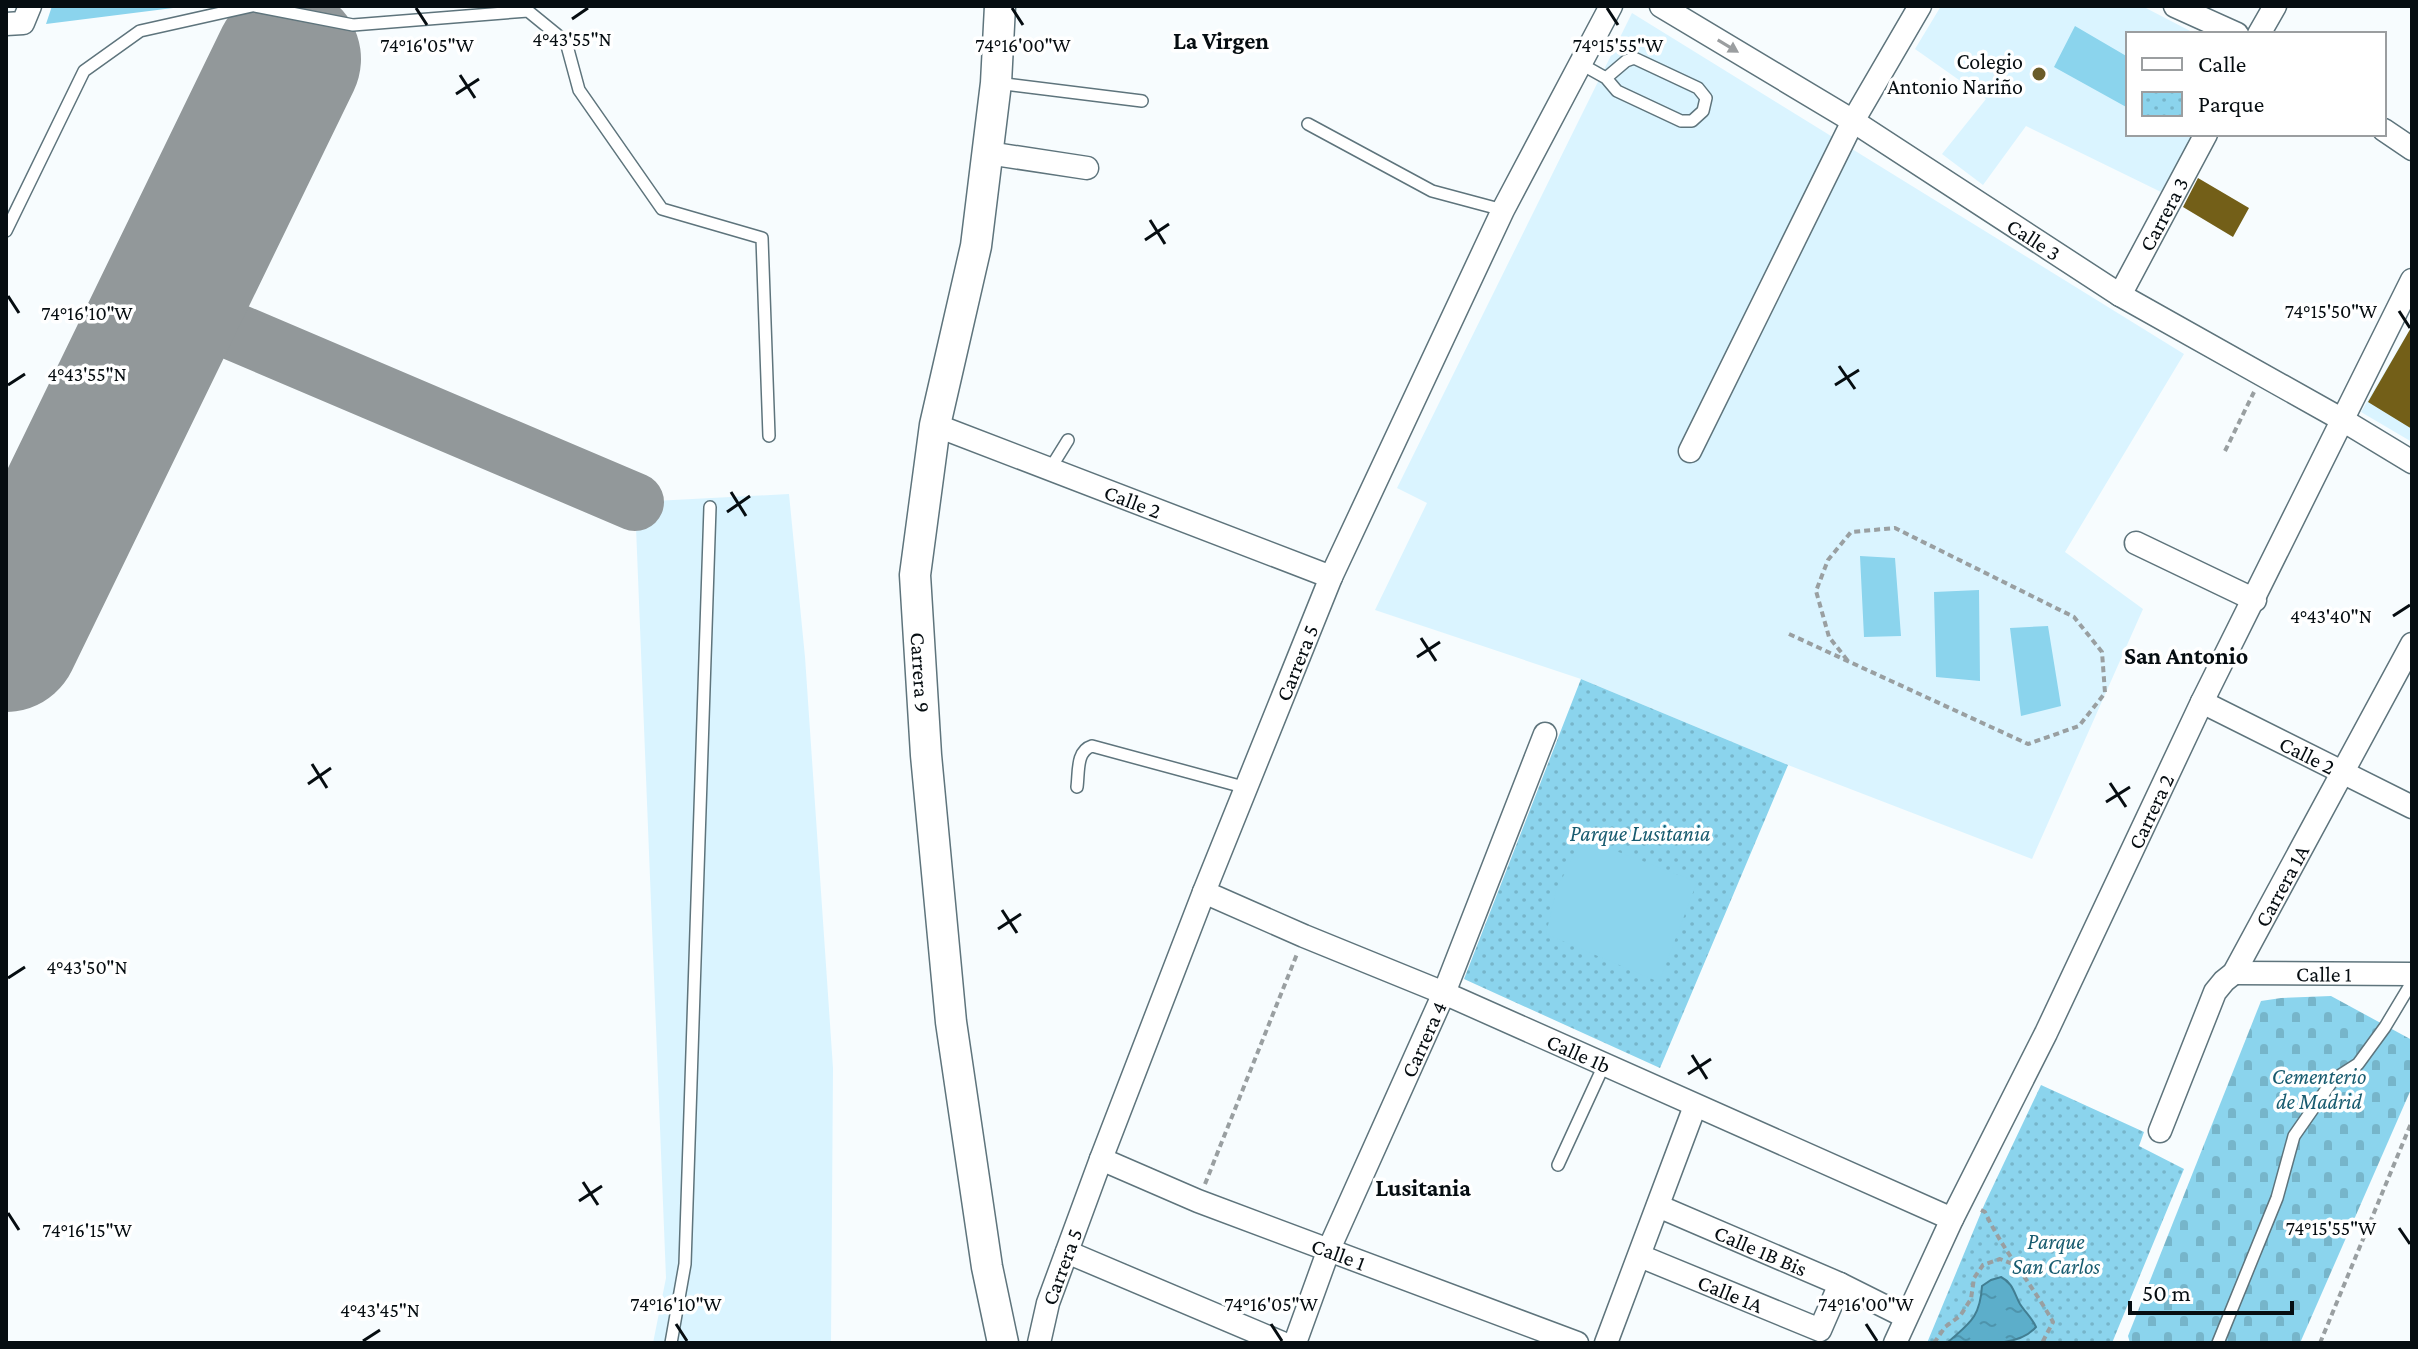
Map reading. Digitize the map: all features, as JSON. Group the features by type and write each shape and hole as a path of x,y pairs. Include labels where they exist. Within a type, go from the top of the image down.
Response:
{"street":[{"name":"Carrera 9","path":"1000,6 996,83 976,246 935,425 915,575 926,755 951,1022 987,1267 1003,1343"},
{"name":"Carrera 5","path":"1039,1343 1048,1303 1101,1159 1331,577 1503,210 1611,6"},
{"path":"1690,451 1853,121 1920,6"},
{"path":"2175,6 2233,32"},
{"path":"2260,32 2275,6"},
{"name":"Calle 3","path":"1666,7 1853,121 2120,295 2412,462"},
{"path":"2386,131 2412,149"},
{"name":"Carrera 3","path":"2120,295 2205,136"},
{"path":"988,153 1087,168"},
{"name":"Carrera 2","path":"1895,1343 2202,702 2412,280"},
{"name":"Calle 2","path":"935,425 1331,577"},
{"path":"2136,543 2255,600"},
{"name":"Carrera 1A","path":"2160,1131 2215,992 2234,973 2412,644"},
{"name":"Calle 2","path":"2202,702 2412,807"},
{"name":"Carrera 4","path":"1295,1343 1329,1249 1444,993 1545,734"},
{"name":"Calle 1b","path":"1204,892 1444,993 1952,1219"},
{"name":"Calle 1","path":"2234,973 2412,974"},
{"path":"1606,1343 1695,1106"},
{"name":"Calle 1","path":"1101,1159 1198,1201 1329,1249 1549,1338 1577,1343"},
{"name":"Calle 1B Bis","path":"1658,1206 1840,1284 1906,1317"},
{"path":"1067,1252 1282,1343"},
{"name":"Calle 1A","path":"1640,1256 1820,1330 1840,1284"}],"lane":[{"path":"6,231 84,71 140,31 254,6 353,25 528,11 566,42 579,90 662,209 762,238 769,436"},
{"path":"1581,64 1606,78 1617,91 1681,121 1692,121 1703,111 1706,98 1698,88 1634,58 1606,78"},
{"path":"996,83 1142,101"},
{"path":"1308,124 1432,191 1503,210"},
{"path":"1050,469 1068,440"},
{"path":"671,1343 685,1264 710,507"},
{"path":"1077,787 1081,754 1085,748 1092,746 1247,788"},
{"path":"2218,1343 2277,1198 2294,1136 2333,1080 2358,1064 2412,982"},
{"path":"1558,1165 1604,1065"}],"path":[{"path":"2225,451 2263,375"},
{"path":"1789,634 2028,744 2079,726 2105,693 2102,652 2074,617 1895,528 1851,532 1828,560 1816,591 1829,637 1848,661"},
{"path":"1198,1201 1304,936"},
{"path":"2320,1343 2412,1121"},
{"path":"1962,1198 1985,1212 1997,1238 2036,1291 2053,1322 2042,1343"},
{"path":"1934,1343 1945,1327 1960,1316 1971,1299 1974,1278 1983,1265 2000,1259 2018,1265"}],"shaded area":[{"name":"Colegio Antonio Nariño","path":"1941,6 2142,6 2192,32 2126,32 2126,136 2192,136 2161,192 2026,126 1983,185 1942,154 1986,99 1915,49"},
{"path":"1632,13 2184,354 2065,552 2143,609 2032,859 1788,765 1581,679 1375,610 1427,503 1397,488"},
{"path":"2412,326 2412,442 2361,412"},
{"path":"789,494 805,657 833,1068 831,1343 653,1343 666,1278 635,502"}],"green space":[{"path":"52,6 189,6 46,24"},
{"path":"2075,26 2126,56 2126,107 2054,67"},
{"path":"1860,556 1895,558 1901,636 1864,637"},
{"path":"1979,590 1980,681 1936,677 1934,592"},
{"path":"2048,626 2061,706 2021,716 2010,628"},
{"name":"Parque Lusitania","path":"1581,679 1788,765 1660,1068 1464,979"},
{"path":"1582,838 1697,882 1659,982 1546,934 1556,891"},
{"name":"Cementerio de Madrid","path":"2331,996 2412,1040 2412,1087 2300,1343 2130,1343 2128,1336 2261,1001"},
{"name":"Parque San Carlos","path":"2041,1085 2144,1132 2139,1146 2184,1169 2112,1343 1927,1343 1985,1203"}],"water":[{"path":"2001,1277 2011,1285 2036,1327 2028,1334 2007,1342 1947,1343 1976,1314 1982,1286"}],"building":[{"path":"2198,178 2249,208 2233,237 2183,207"},
{"path":"2412,326 2412,429 2368,402"}],"taxiway":[{"path":"169,304 635,502"}],"runway":[{"path":"6,639 288,59"}],"place":[{"name":"Colegio Antonio Nariño","path":"2039,74"}],"district":[{"name":"La Virgen","path":"1221,40"},
{"name":"San Antonio","path":"2186,655"},
{"name":"Lusitania","path":"1423,1187"}]}
